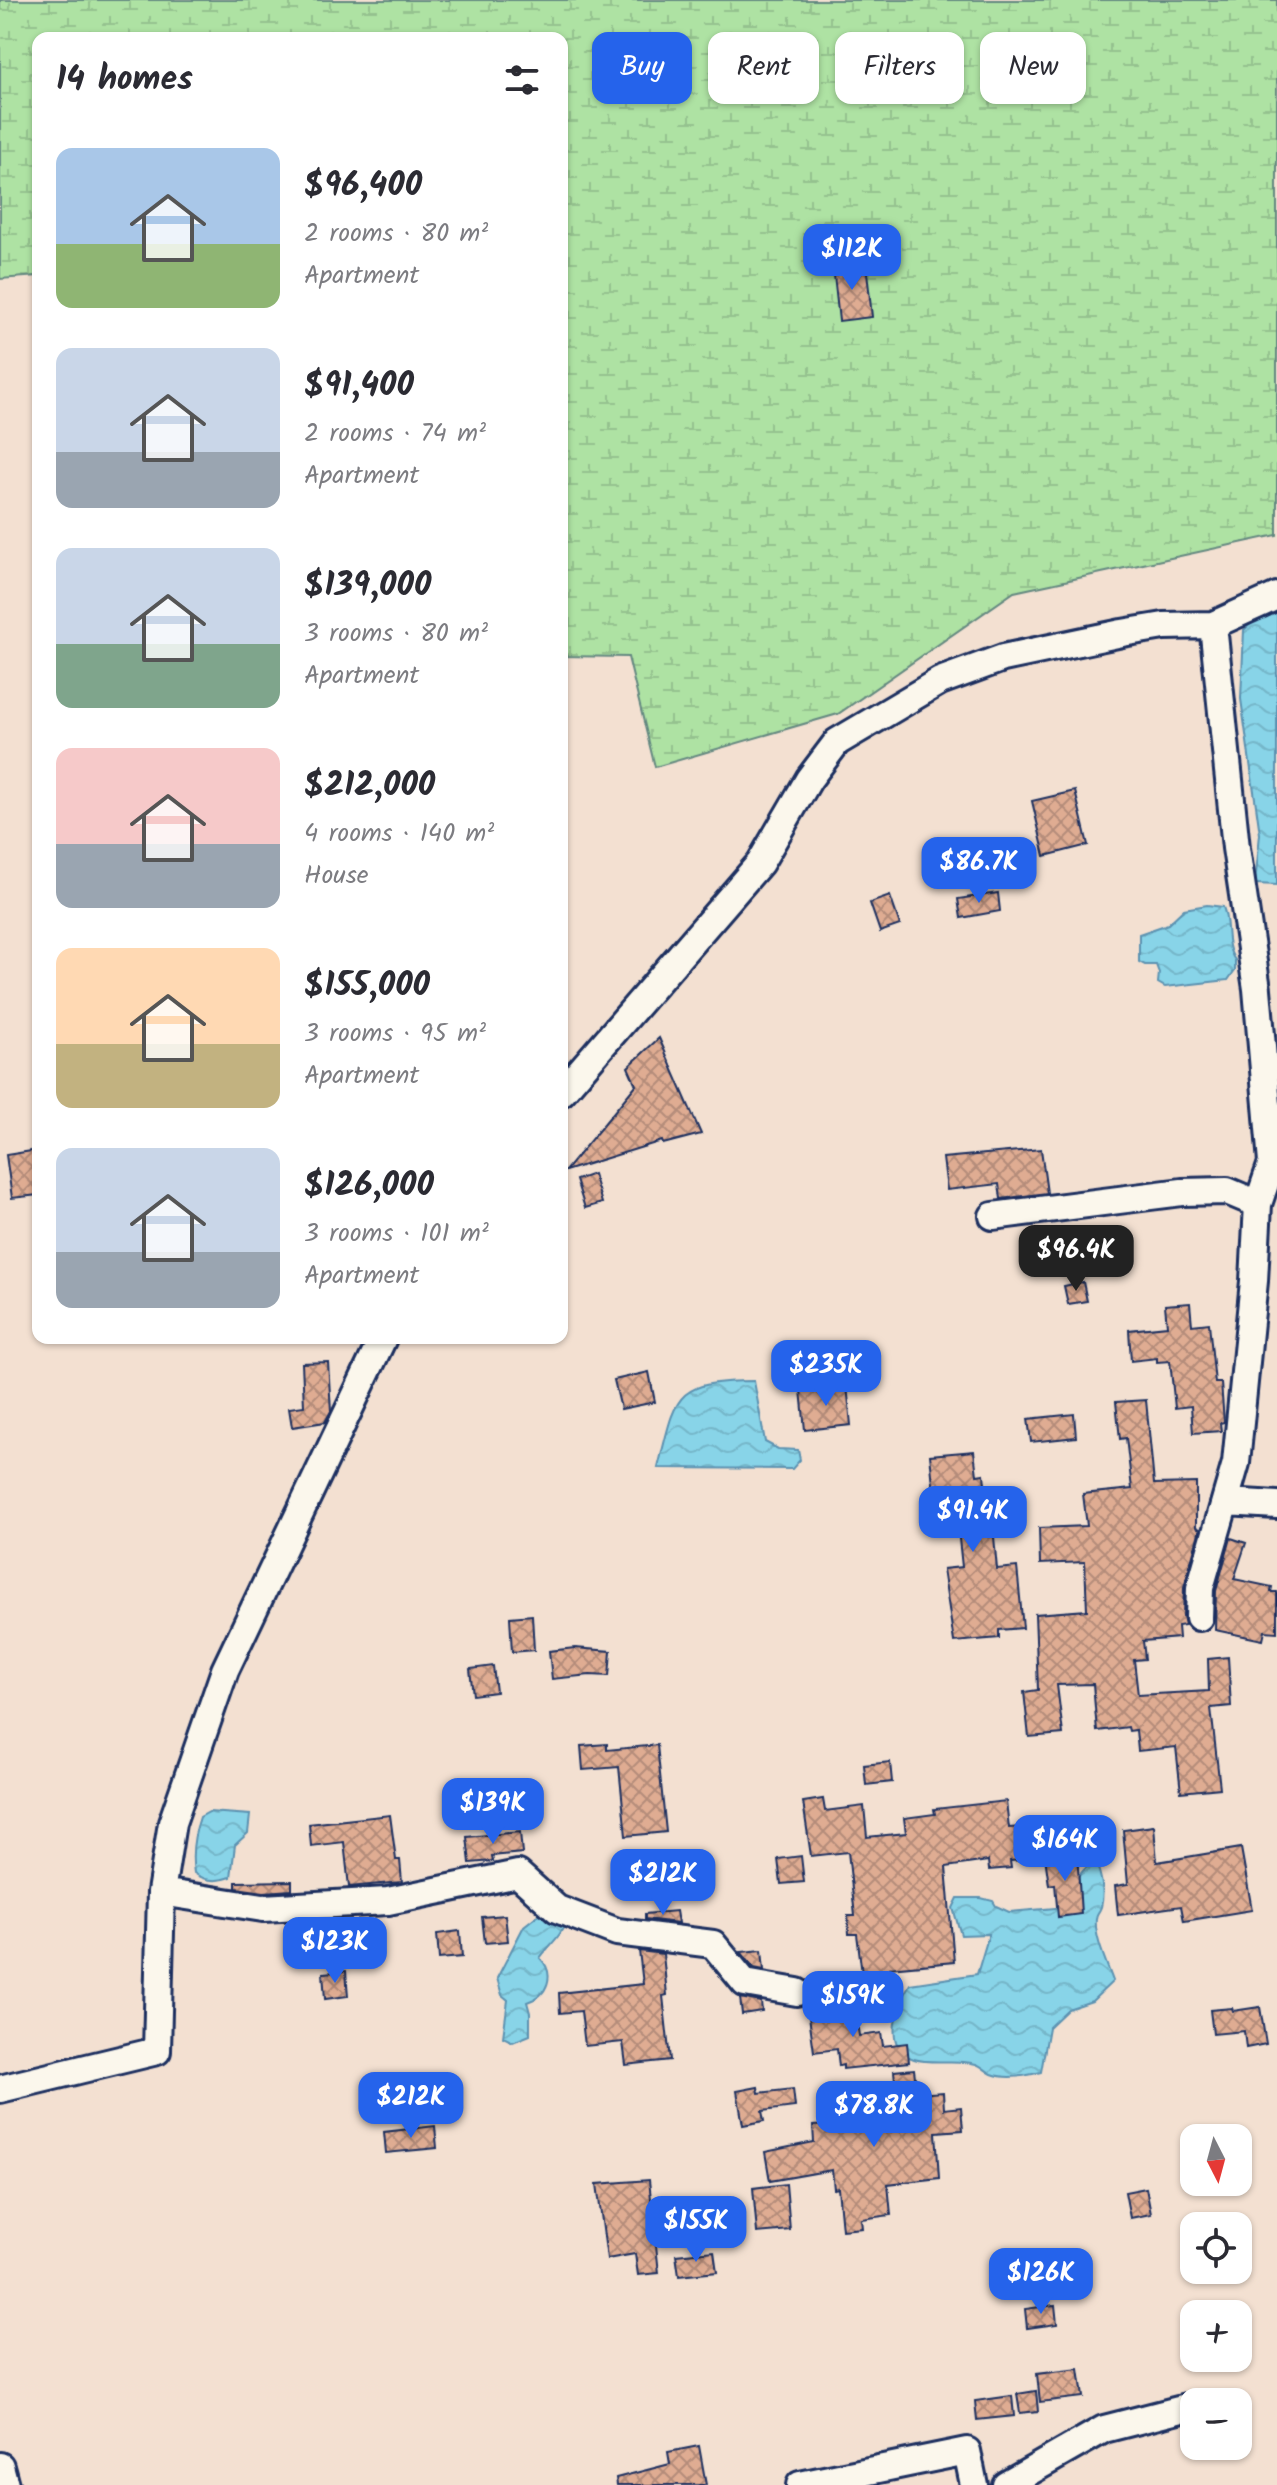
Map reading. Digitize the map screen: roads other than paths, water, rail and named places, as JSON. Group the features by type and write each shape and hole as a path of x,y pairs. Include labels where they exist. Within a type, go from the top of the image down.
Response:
{"street":[{"path":"568,1085 760,863 809,779 837,742 940,681 1003,658 1136,630 1213,625 1277,596"},
{"path":"1199,1617 1200,1588 1236,1463 1254,1281 1258,1204 1272,1163 1257,989 1236,848 1213,625"},
{"path":"993,1216 1182,1192 1227,1191 1258,1204"},
{"path":"0,2089 157,2051 161,1892 172,1823 225,1670 380,1344"},
{"path":"1226,1502 1277,1505"},
{"path":"161,1892 263,1908 388,1901 518,1874 557,1909 617,1932 713,1944 745,1983 797,1992"},
{"path":"1006,2485 1104,2429 1180,2410"},
{"path":"800,2485 967,2451 974,2485"},
{"path":"0,2466 5,2485"}],"water":[{"path":"1277,602 1277,885 1255,884 1260,834 1241,699 1244,630"},
{"path":"1207,905 1223,907 1235,970 1228,980 1165,987 1158,983 1156,965 1139,962 1139,934 1168,924 1184,909"},
{"path":"754,1381 765,1442 778,1449 798,1450 800,1460 792,1469 658,1468 669,1424 682,1398 707,1384"},
{"path":"209,1812 250,1815 248,1833 235,1845 231,1877 221,1880 208,1880 194,1873 196,1830 200,1817"},
{"path":"1096,1862 1103,1895 1096,1919 1097,1934 1113,1981 1092,2001 1068,2009 1049,2027 1041,2072 1004,2077 976,2064 921,2061 904,2053 895,2036 895,2025 900,2003 910,1984 977,1974 989,1934 961,1935 953,1908 958,1898 993,1901 996,1906 1009,1912 1067,1907 1080,1875"},
{"path":"539,1914 554,1915 566,1921 540,1958 548,1977 545,1990 527,2002 530,2035 513,2042 503,2037 508,2000 502,1995 497,1978 524,1926"}]}
